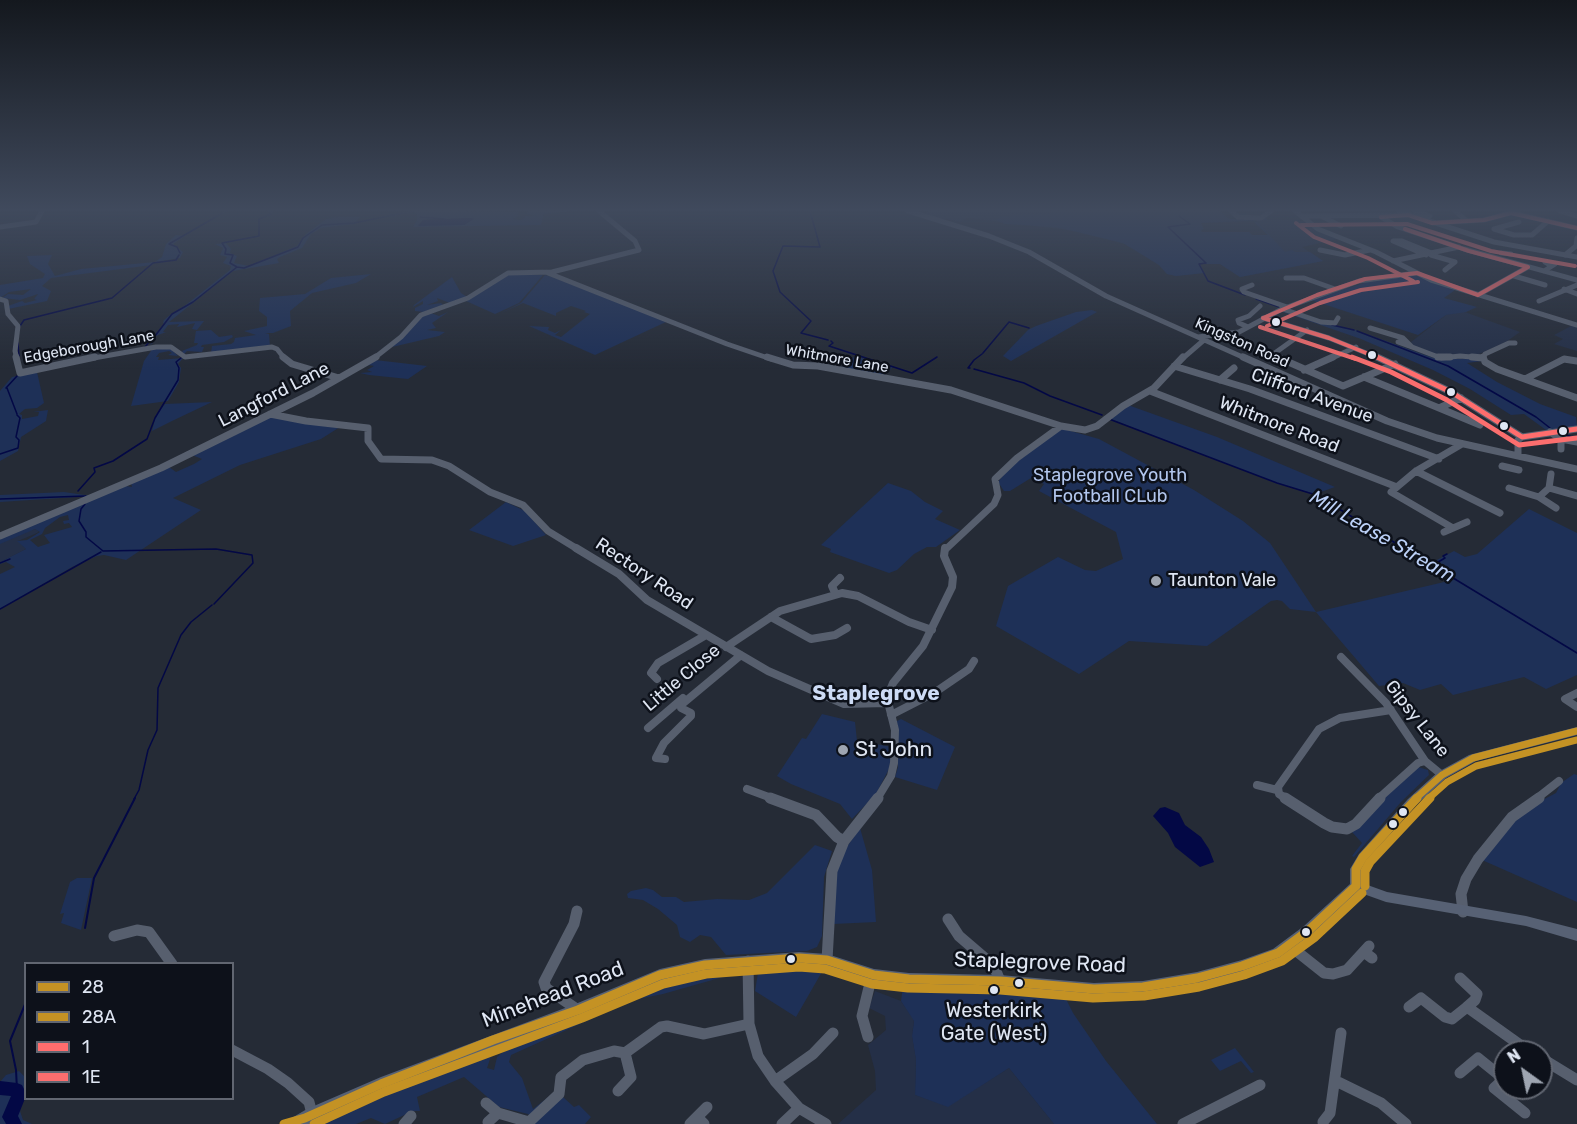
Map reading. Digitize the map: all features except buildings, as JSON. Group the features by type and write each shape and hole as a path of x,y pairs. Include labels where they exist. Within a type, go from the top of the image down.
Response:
{"main road":[{"path":"1577,731 1486,754 1462,763 1442,775 1412,802 1363,857 1356,869 1356,886 1386,897 1526,921 1577,935"},
{"name":"Staplegrove Road","path":"827,960 872,975 909,979 1000,981 1094,989 1143,987 1197,978 1268,958 1290,946 1356,886"},
{"name":"Minehead Road","path":"284,1124 304,1118 381,1084 578,1010 660,975 705,965 748,961 799,958 827,960"}],"street":[{"path":"548,273 589,263"},
{"name":"Kingston Road","path":"1049,263 1106,296 1387,421 1462,444 1577,469"},
{"path":"1399,263 1444,285 1575,323"},
{"path":"1445,270 1454,263"},
{"path":"1515,263 1577,280"},
{"path":"1544,271 1553,266"},
{"path":"1478,295 1528,267"},
{"name":"Langford Lane","path":"0,536 152,472 270,414 381,354 423,314 468,298 510,272 548,273"},
{"name":"Whitmore Lane","path":"548,273 727,344 770,358 794,365 818,366 947,389 1061,426 1092,429 1123,406 1150,391"},
{"path":"1150,391 1201,339 1230,334 1285,308 1365,279 1417,273"},
{"path":"1514,276 1545,285"},
{"path":"1287,278 1304,278 1335,289"},
{"path":"1249,285 1242,289 1245,293 1321,322 1335,323 1338,318"},
{"path":"1539,299 1577,285"},
{"path":"1564,289 1577,294"},
{"name":"Edgeborough Lane","path":"0,299 6,301 8,314 18,326 15,351 20,373 109,354 161,347 172,348 185,357 272,347 292,364 339,378"},
{"path":"1248,327 1239,323 1238,320 1252,314 1257,306"},
{"path":"1263,318 1356,347 1395,364 1461,398 1522,436"},
{"path":"1370,328 1403,338 1410,344 1441,358 1461,356 1483,358 1493,367 1576,397"},
{"path":"1306,330 1272,355 1343,386 1395,364"},
{"path":"1219,344 1232,336 1230,334"},
{"path":"1483,358 1485,354 1509,343 1515,343"},
{"path":"1304,370 1356,347"},
{"path":"1525,379 1564,359 1577,361"},
{"name":"Clifford Avenue","path":"1174,366 1271,396 1438,459"},
{"path":"1220,380 1234,368"},
{"path":"1364,377 1480,424"},
{"name":"Whitmore Road","path":"1150,391 1397,487"},
{"path":"1439,408 1461,398"},
{"name":"Rectory Road","path":"270,414 306,421 368,428 368,441 381,459 432,460 449,466 490,492 523,505 553,536 612,569 647,600 786,680 836,702 852,705 887,703"},
{"path":"827,960 831,872 844,840 874,804 891,776 895,730 887,703 890,688 923,646 953,583 945,548 993,504 998,495 994,481 996,477 1017,458 1061,426"},
{"path":"1502,466 1515,469 1518,440 1522,436 1577,429"},
{"path":"1550,432 1562,439 1577,442"},
{"path":"1561,449 1562,439"},
{"path":"1453,528 1391,494 1416,471 1462,444"},
{"path":"1416,471 1500,513"},
{"path":"1539,497 1549,488 1551,476 1559,480"},
{"path":"1549,488 1577,496"},
{"path":"1513,490 1539,497 1556,508"},
{"path":"1444,532 1467,522"},
{"path":"835,594 832,586 840,578"},
{"path":"726,647 784,609 835,594 852,594 909,622 932,630"},
{"path":"771,617 814,642 845,632"},
{"path":"657,679 651,673 658,663 706,635"},
{"path":"665,759 656,758 664,742 692,716 690,712 681,708 681,705 739,654"},
{"name":"Little Close","path":"648,728 739,654"},
{"name":"Gipsy Lane","path":"1341,657 1392,710 1425,761 1442,775"},
{"path":"891,715 934,693 969,669 974,660"},
{"path":"1577,693 1565,699 1577,707"},
{"path":"1277,790 1308,741 1325,725 1340,718 1392,710"},
{"path":"1257,785 1277,790 1293,804 1332,827 1347,829 1356,824 1389,787 1418,763 1425,761"},
{"path":"1463,912 1461,894 1466,879 1478,859 1512,817 1523,807 1548,792 1558,781"},
{"path":"747,789 816,815 837,837 844,840"},
{"path":"577,910 574,924 544,982 546,988 578,1010"},
{"path":"948,919 959,936 994,966 1000,981"},
{"path":"114,936 137,930 149,932 171,962"},
{"path":"1290,946 1324,973 1332,974 1347,970 1368,952"},
{"path":"748,961 749,1024 758,1056 775,1081 799,1108 826,1124"},
{"path":"868,1037 862,1016 872,975"},
{"path":"1409,1007 1421,998 1445,1017 1452,1019 1475,1000 1477,994 1460,978"},
{"path":"1467,1007 1512,1040"},
{"path":"486,1103 493,1118 529,1123 559,1094 561,1077 571,1068 600,1053 614,1051 625,1053 661,1027 668,1026 704,1034 749,1024"},
{"path":"775,1081 816,1044 834,1033"},
{"path":"1323,1122 1330,1113 1341,1033"},
{"path":"234,1051 268,1069 306,1098 312,1107 304,1118"},
{"path":"618,1091 636,1077 625,1053"},
{"path":"1460,1073 1478,1058 1493,1070"},
{"path":"1553,1066 1577,1080"},
{"path":"1336,1081 1381,1103 1406,1124"},
{"path":"1183,1124 1201,1121 1219,1107 1260,1085"},
{"path":"1509,1100 1525,1113"},
{"path":"697,1122 707,1107"},
{"path":"782,1124 799,1108"}],"shaded area":[{"path":"1157,263 1310,263 1240,277 1220,264 1200,264 1204,273 1176,276 1167,274"},
{"path":"1462,311 1520,332 1506,342 1477,355 1436,355 1413,346 1411,342 1446,315"},
{"path":"1573,325 1577,326 1577,351 1554,344 1563,339 1554,335"},
{"path":"35,529 39,531 18,541 26,549 0,562 0,537"},
{"path":"1165,807 1179,813 1185,825 1201,837 1214,862 1200,867 1175,847 1168,833 1153,816 1160,808"},
{"path":"875,991 901,1001 914,1020 912,1036 916,1060 915,1095 948,1106 1009,1068 1054,1124 838,1124 876,1090 875,1071 868,1045 886,1030 885,1016 869,1008"}],"green space":[{"path":"30,263 48,263 55,276 81,269 154,263 51,278 42,286 51,291 47,301 8,309 8,306 22,301 25,303 37,300 34,299 38,294 20,300 2,298 8,294 23,295 31,289 9,292 0,298 0,285 43,278 45,274"},
{"path":"224,263 249,266 255,263 276,263 233,271 169,322 204,321 197,330 192,329 195,323 177,327 179,324 168,325 163,332 166,332 156,336 150,346 154,336 165,324 164,320 230,270 231,266"},
{"path":"1156,263 1310,263 1240,277 1220,264 1200,264 1204,273 1176,276 1167,274"},
{"path":"371,274 356,283 312,293 290,311 291,326 273,333 265,333 269,334 270,347 211,353 212,346 231,344 235,338 256,335 244,331 267,326 267,317 259,311 260,298 305,294 331,278"},
{"path":"509,274 543,275 519,303 495,314 466,301"},
{"path":"545,275 668,321 595,355 529,326 549,327 548,330 555,333 561,330 555,335 561,337 590,314 584,312 586,311 571,306 556,313 556,316 523,303 501,313 521,303"},
{"path":"1414,275 1455,290 1444,298 1477,307 1466,312 1446,315 1418,335 1311,300 1367,282"},
{"path":"452,277 461,293 467,297 450,303 437,298 438,301 427,305 441,303 444,306 424,312 415,311 415,308 423,304 423,301 413,307 414,305"},
{"path":"1092,310 1097,312 1011,361 1003,356 1028,330 1076,312"},
{"path":"1286,310 1312,320 1355,330 1434,358 1479,359 1482,361 1467,363 1497,382 1540,404 1576,417 1577,427 1546,430 1524,414 1511,415 1470,389 1433,370 1361,339 1283,312"},
{"path":"448,312 432,323 436,328 427,330 445,332 439,336 392,347 421,316 431,313 439,316"},
{"path":"211,330 219,337 232,335 233,337 224,342 202,345 201,347 204,347 202,352 187,351 184,354 182,351 197,345 198,343 194,343 196,331"},
{"path":"153,348 170,348 178,356 168,355 172,353 169,351 159,353 156,357 159,357 158,360 183,358 178,364 181,368 179,382 168,401 131,406 144,361"},
{"path":"855,356 893,367 883,376 840,369"},
{"path":"375,360 427,366 408,379 360,373 372,372 367,370 374,366 369,365 359,369"},
{"path":"37,372 44,403 37,408 25,409 19,414 22,415 22,419 38,416 39,412 33,412 48,410 46,421 21,437 18,451 0,461 0,391 12,377"},
{"path":"212,402 152,431 156,415 165,404"},
{"path":"1128,405 1217,437 1335,487 1315,494 1278,484 1111,419"},
{"path":"267,417 343,425 321,439 240,465 173,498 201,510 126,560 104,555 97,556 72,567 0,609 0,574 15,567 6,562 0,564 0,562 26,549 17,541 27,540 40,532 35,529 0,544 0,537 126,486 132,487 131,483 169,467 176,472 202,459 192,455","holes":["68,515 69,520 63,521 64,524 69,523 72,527 44,535 50,543 38,547 30,540 42,534 45,528 60,517"]},
{"name":"Taunton Vale","path":"1060,428 1099,439 1194,490 1243,521 1270,543 1316,612 1290,609 1282,601 1271,601 1207,646 1129,641 1079,674 996,626 1008,586 1058,557 1085,570 1096,571 1123,559 1116,532 1039,491 1044,484 1031,478 1010,491 1004,491 998,482 1008,469"},
{"path":"888,483 911,491 925,502 943,511 935,519 960,530 936,547 927,547 914,554 897,570 889,573 830,552 831,549 821,545"},
{"path":"64,492 92,496 0,502 0,495"},
{"path":"506,502 525,511 546,535 513,546 469,530"},
{"path":"1529,509 1577,533 1577,675 1546,689 1524,677 1453,695 1441,684 1420,690 1403,683 1379,686 1316,612 1457,579 1431,563 1454,551 1465,557 1477,554"},
{"path":"822,714 855,722 857,741 893,747 889,769 876,794 852,819 840,804 777,776 802,738 806,739"},
{"path":"901,719 955,747 937,790 895,777 898,767 897,721"},
{"path":"1418,767 1428,770 1429,775 1401,802 1354,857 1352,856 1362,843 1352,832 1373,808"},
{"path":"1574,774 1577,775 1577,902 1482,860 1525,809 1556,793 1561,783"},
{"path":"860,828 872,870 876,922 833,924 831,898 839,858"},
{"path":"815,845 832,851 824,877 822,936 817,947 807,951 726,955 711,937 700,935 690,942 680,937 677,925 658,909 643,900 628,898 627,894 631,891 646,888 662,897 676,897 684,902 717,899 749,900 767,893"},
{"path":"77,878 92,878 81,930 61,923 64,913 60,914 70,882"},
{"path":"795,967 823,970 796,1017 755,991 758,973 763,969"},
{"path":"724,971 730,975 633,1000 511,1055 509,1062 522,1078 533,1109 551,1095 563,1097 574,1107 579,1105 591,1117 585,1124 534,1124 534,1120 528,1114 499,1107 464,1077 417,1097 420,1111 413,1111 385,1124 371,1118 356,1124 311,1124 377,1094 503,1045 491,1056 487,1068 494,1070 497,1057 515,1041 637,990 660,983"},
{"path":"903,986 1063,993 1073,1013 1106,1061 1157,1124 1054,1124 1009,1068 948,1107 915,1095 916,1060 912,1036 914,1021 901,1001"},
{"path":"1235,1048 1254,1072 1251,1073 1241,1061 1220,1071 1211,1060"},
{"path":"19,1071 24,1076 24,1096 20,1111 23,1120 32,1124 0,1124 0,1082 6,1075"}],"waterway":[{"path":"20,326 24,320 112,298 152,263"},
{"path":"231,263 237,267"},
{"path":"237,267 244,268 256,263"},
{"name":"Mill Lease Stream","path":"776,263 773,271 780,292 811,321 801,333 828,340"},
{"path":"1203,263 1199,264 1208,281 1245,295"},
{"path":"1571,264 1577,265"},
{"path":"155,336 172,314 193,302 237,267"},
{"path":"1256,299 1279,307"},
{"path":"983,353 1009,322 1029,328"},
{"path":"1332,325 1354,330"},
{"path":"1357,331 1448,366 1536,417 1550,428"},
{"path":"145,347 154,336"},
{"name":"Mill Lease Stream","path":"831,341 833,343 829,346 912,373 937,357"},
{"path":"18,343 19,356"},
{"path":"970,368 968,368 974,360 982,354"},
{"path":"78,491 95,472 94,468 113,461 147,439 155,418 178,380 179,368 176,362 181,358"},
{"name":"Mill Lease Stream","path":"974,369 1024,383 1050,396 1102,415"},
{"path":"6,388 17,376"},
{"path":"7,388 17,414"},
{"path":"0,454 18,448 19,440 16,437 20,418 17,415"},
{"name":"Mill Lease Stream","path":"1109,419 1277,483 1316,495 1577,653"},
{"path":"1563,434 1575,438"},
{"path":"0,499 86,496"},
{"path":"85,504 81,509 79,521 86,532 86,537 103,551 216,549 252,555 253,563 214,604"},
{"path":"0,609 101,552"},
{"path":"1433,565 1445,558 1443,556 1447,554"},
{"path":"0,563 10,559"},
{"path":"134,799 139,790 148,750 157,730 158,688 181,635 191,622 212,605"},
{"path":"85,928 94,878 135,798"},
{"path":"17,1090 16,1070 10,1041 24,1007"},
{"path":"0,1088 17,1090 19,1094 10,1117 14,1124"}],"transit line":[{"name":"1E","path":"1379,263 1413,281"},
{"name":"1","path":"1515,263 1528,267"},
{"name":"1E","path":"1561,263 1575,266"},
{"name":"1","path":"1263,318 1317,295 1365,279 1417,273 1478,295 1528,267"},
{"name":"1E","path":"1267,326 1320,303 1361,290 1418,282"},
{"name":"1","path":"1263,318 1329,338 1395,364 1451,392 1522,437 1577,429"},
{"name":"1E","path":"1260,327 1326,347 1391,372 1447,400 1519,445 1577,438"},
{"name":"28","path":"1356,886 1356,869 1363,857 1412,802 1442,775 1473,758 1577,731"},
{"name":"28A","path":"1365,886 1365,871 1370,862 1418,808 1447,782 1476,766 1577,740"},
{"name":"28","path":"284,1124 305,1118 381,1084 493,1040 578,1010 660,975 705,965 799,958 827,960 874,975 909,979 1000,981 1094,989 1143,987 1197,978 1242,966 1278,953 1309,930 1356,886"},
{"name":"28A","path":"314,1124 384,1092 582,1018 663,984 706,974 799,967 825,969 872,984 908,988 1000,990 1093,998 1144,996 1199,987 1244,975 1282,961 1315,937 1362,893"}],"place":[{"name":"Taunton Vale","path":"1156,581"},
{"name":"St John","path":"843,750"},
{"name":"Westerkirk Gate (West)","path":"994,990"}],"district":[{"name":"Staplegrove","path":"876,694"}],"park label":[{"name":"Staplegrove Youth Football CLub","path":"1110,486"}]}
